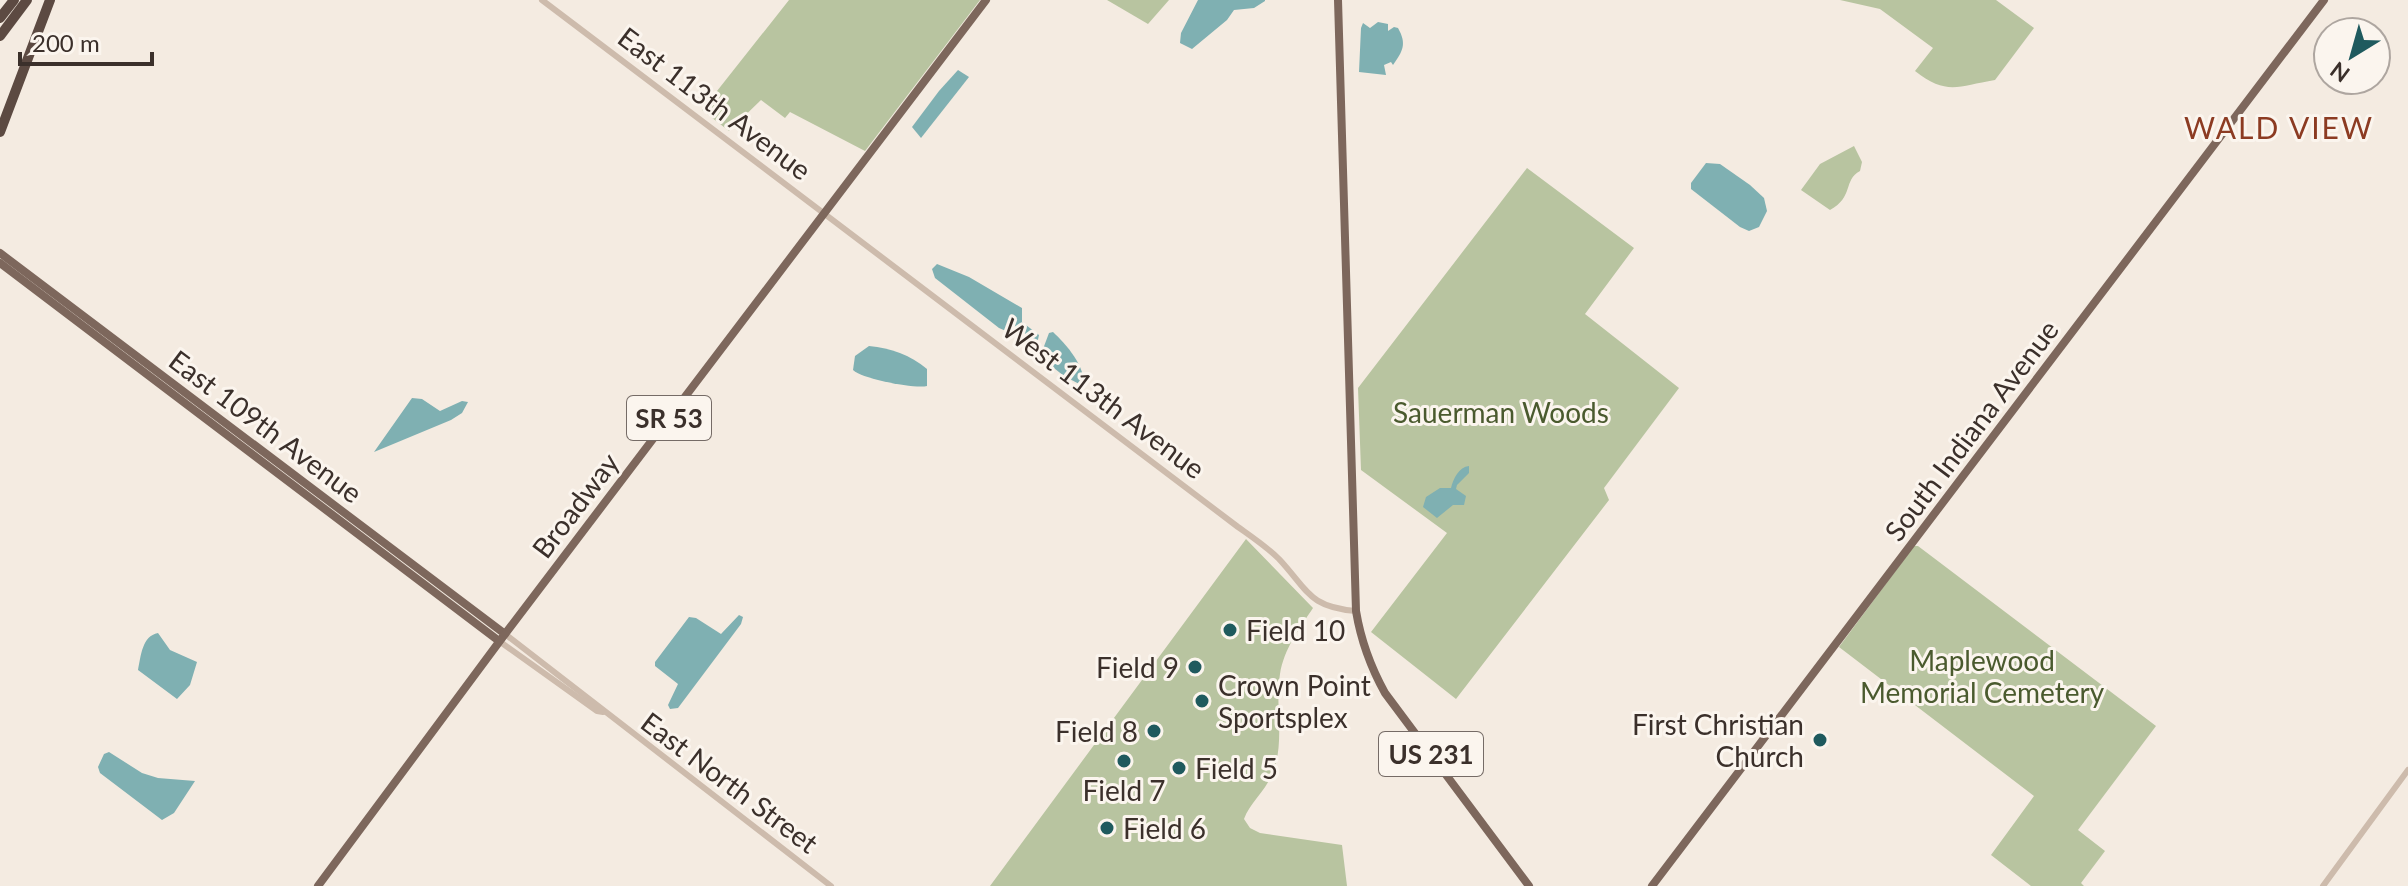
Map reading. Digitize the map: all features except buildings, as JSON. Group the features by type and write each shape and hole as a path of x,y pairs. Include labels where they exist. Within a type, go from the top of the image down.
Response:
{"highway":[{"path":"0,18 14,0"},
{"path":"0,36 27,0"},
{"path":"0,132 50,0"}],"main road":[{"name":"Broadway","path":"318,886 986,0"},
{"name":"US 231","path":"1338,0 1356,611 1364,649 1385,693 1529,886"},
{"name":"South Indiana Avenue","path":"1652,886 2324,0"},
{"name":"East 109th Avenue","path":"0,253 502,638"},
{"name":"East 109th Avenue","path":"0,263 502,638"}],"street":[{"name":"East 113th Avenue","path":"542,0 824,213"},
{"name":"West 113th Avenue","path":"824,213 1277,557 1312,598 1337,609 1356,611"},
{"name":"East North Street","path":"502,638 831,886"},
{"path":"2323,886 2408,770"}],"green space":[{"path":"789,0 980,0 865,151 790,112 785,118 761,100 729,131 702,110"},
{"path":"1107,0 1169,0 1148,24"},
{"path":"1840,0 1996,0 2034,28 1995,80 1945,86 1915,71 1933,48 1880,9"},
{"path":"1854,146 1862,162 1860,171 1837,205 1830,210 1801,190 1820,164"},
{"name":"Sauerman Woods","path":"1527,168 1634,248 1585,314 1679,388 1604,488 1609,500 1456,699 1371,632 1447,533 1361,470 1358,388"},
{"name":"Crown Point Sportsplex","path":"1246,539 1313,608 1282,665 1279,744 1275,767 1244,819 1250,828 1260,833 1342,845 1347,886 990,886"},
{"name":"Maplewood Memorial Cemetery","path":"1914,546 2156,726 2078,830 2105,851 2081,883 2084,886 2031,886 1991,855 2034,796 1839,647"}],"water":[{"path":"1198,0 1265,1 1254,8 1234,10 1227,20 1192,49 1180,43 1181,33"},
{"path":"1378,22 1388,24 1388,31 1398,28 1402,39 1403,47 1393,65 1391,62 1384,65 1386,75 1359,72 1361,28 1363,23 1370,28"},
{"path":"958,70 969,77 921,138 912,127"},
{"path":"1706,163 1720,164 1764,198 1767,211 1759,227 1749,231 1740,227 1691,189 1691,183"},
{"path":"937,264 969,277 1022,308 1022,322 1039,335 1037,344 1030,349 1024,339 999,328 935,278 932,269"},
{"path":"1053,332 1079,364 1083,386 1040,357 1049,333"},
{"path":"869,346 900,353 921,364 927,369 927,386 889,382 853,370 855,356"},
{"path":"412,398 422,399 440,411 462,401 468,402 462,413 451,420 374,452"},
{"path":"1469,466 1469,473 1456,489 1466,496 1464,505 1453,505 1437,518 1423,507 1426,497 1440,488 1451,488 1457,474"},
{"path":"739,615 743,617 741,624 678,708 670,709 668,705 678,684 655,666 655,662 689,617 696,618 721,634"},
{"path":"158,633 170,650 197,662 190,685 177,699 138,670 145,642"},
{"path":"109,752 142,773 158,778 195,781 174,813 162,820 100,773 98,767 104,754"}],"place":[{"name":"Field 10","path":"1230,630"},
{"name":"Field 9","path":"1195,667"},
{"name":"Crown Point Sportsplex","path":"1202,701"},
{"name":"Field 8","path":"1154,731"},
{"name":"First Christian Church","path":"1820,740"},
{"name":"Field 7","path":"1124,761"},
{"name":"Field 5","path":"1179,768"},
{"name":"Field 6","path":"1107,828"}],"district":[{"name":"WALD VIEW","path":"2279,127"}]}
